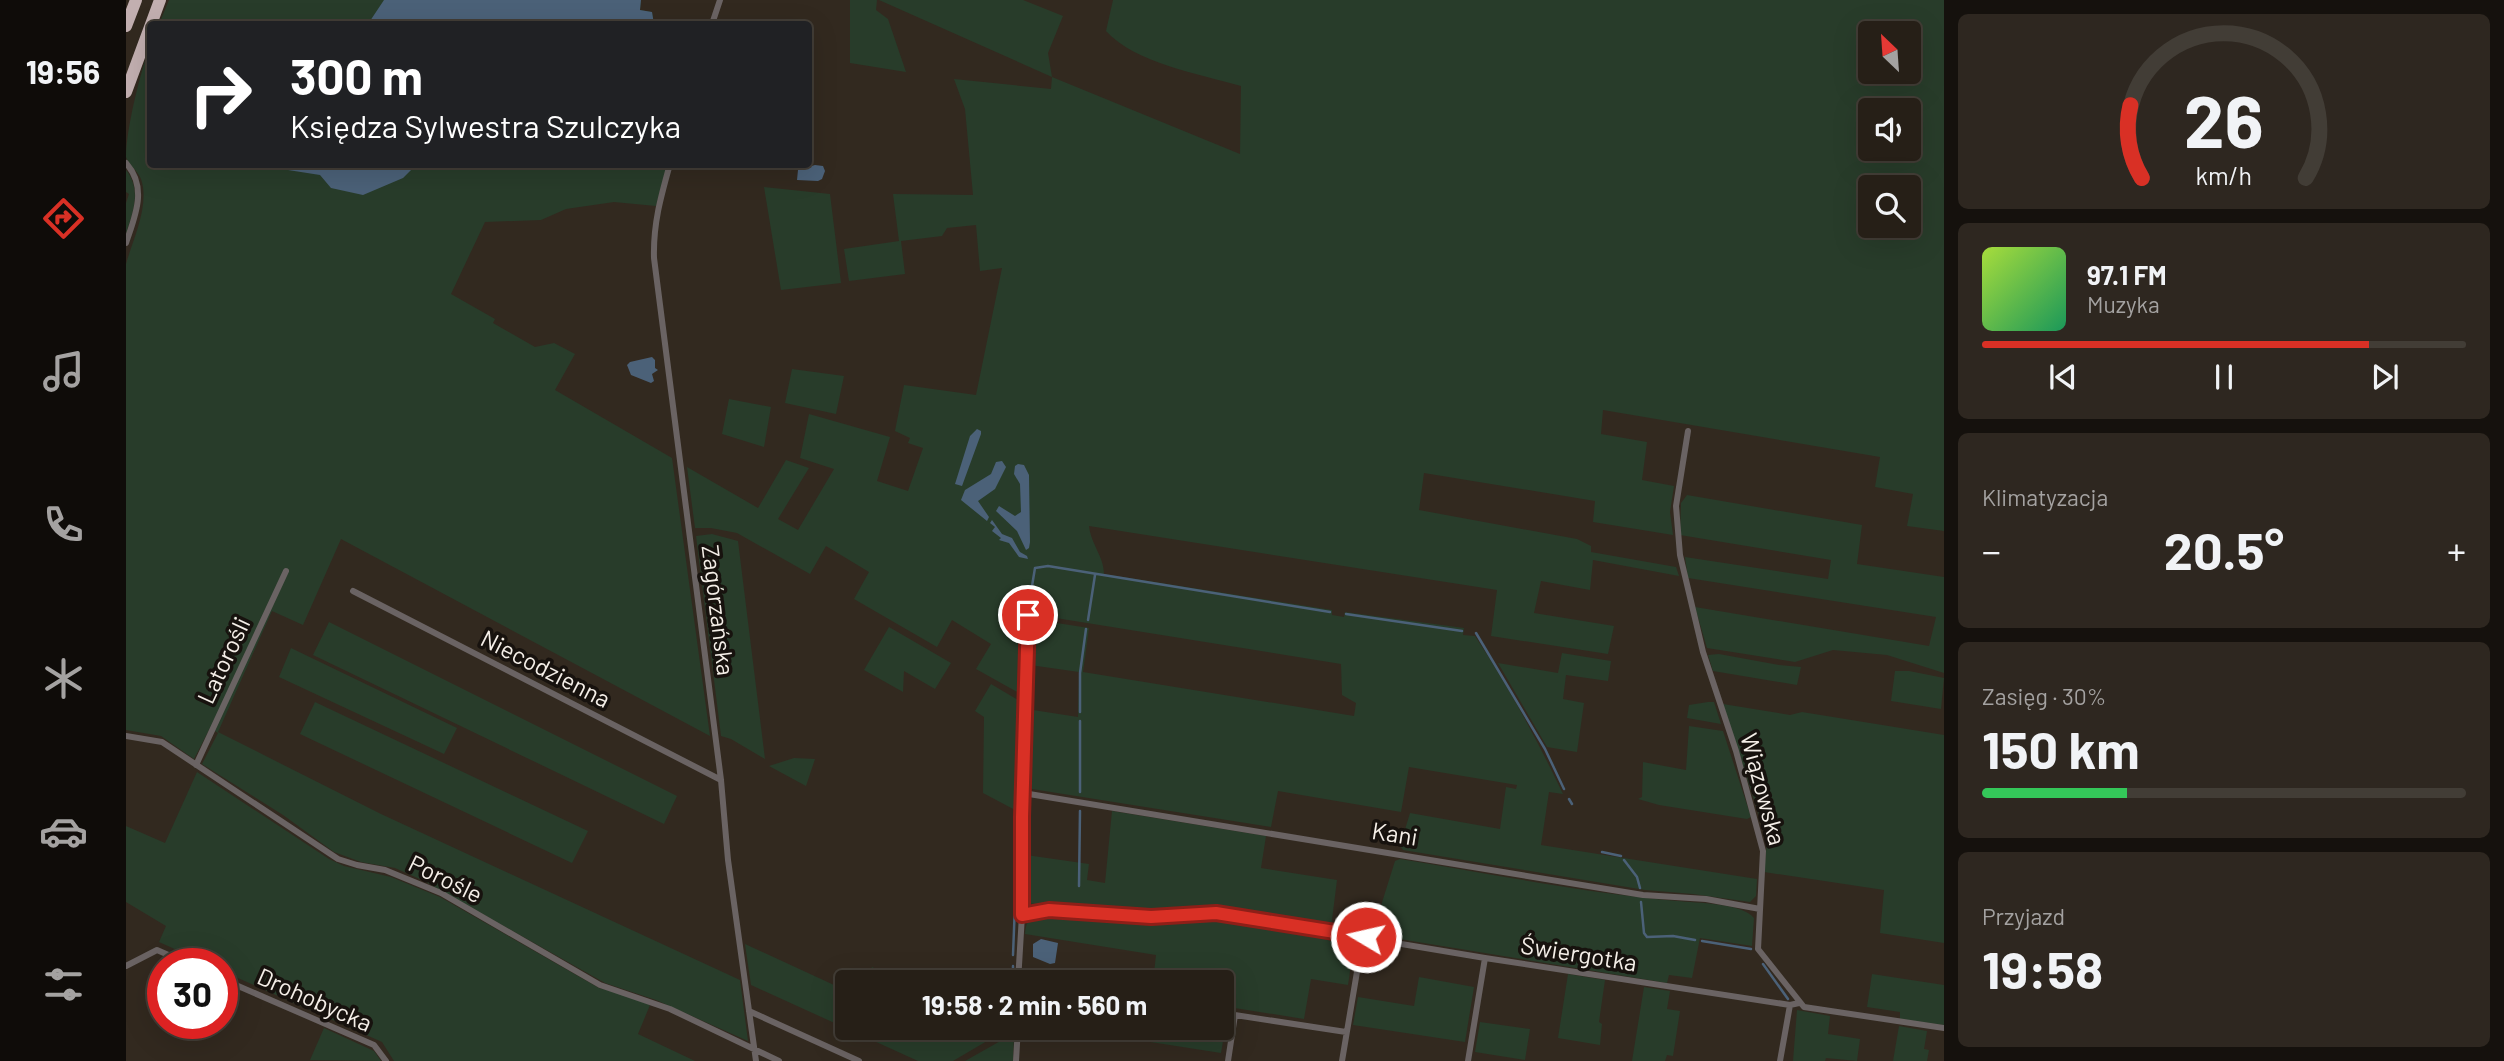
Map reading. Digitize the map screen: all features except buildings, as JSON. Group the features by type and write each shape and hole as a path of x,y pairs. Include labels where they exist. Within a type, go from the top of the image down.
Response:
{"highway":[{"path":"126,26 136,0"},
{"path":"152,21 160,0"},
{"path":"126,92 147,35"}],"street":[{"path":"713,21 720,0"},
{"path":"126,163 135,176 139,197 126,243"},
{"name":"Zagórzańska","path":"669,168 653,233 654,258 721,780 728,860 756,1061"},
{"name":"Wiązowska","path":"1688,431 1676,506 1680,555 1703,652 1763,851 1758,949 1799,1003"},
{"name":"Latorośli","path":"196,765 286,571"},
{"name":"Niecodzienna","path":"353,591 721,780"},
{"path":"1019,970 1028,615"},
{"name":"Porośle","path":"126,736 162,742 338,859 385,870 441,893 600,985 670,1009 779,1061"},
{"name":"Kani","path":"1023,793 1643,895 1706,899 1760,909"},
{"name":"Świergotka","path":"1022,915 1049,910 1151,917 1216,913 1790,1005"},
{"path":"1342,1061 1363,936"},
{"path":"126,966 147,955"},
{"path":"1468,1061 1485,958"},
{"name":"Drohobycka","path":"238,986 373,1045 386,1061"},
{"path":"1780,1061 1790,1005 1799,1003 1807,1008 1944,1028"},
{"path":"749,1011 859,1061"},
{"path":"1228,1061 1235,1015 1346,1032"},
{"path":"1016,1061 1017,1040"}],"green space":[{"path":"169,0 641,0 640,10 652,12 654,21 160,21"},
{"path":"850,0 877,0 876,10 888,19 906,72 850,63"},
{"path":"879,0 1023,0 1063,16 1048,53 1052,77"},
{"path":"1113,0 1944,0 1944,531 1907,526 1913,494 1875,487 1880,457 1603,410 1601,434 1647,442 1642,480 1674,486 1670,512 1673,535 1593,522 1595,501 1424,473 1419,510 1577,539 1591,546 1591,552 1676,567 1679,576 1593,560 1590,590 1541,581 1534,613 1614,626 1608,654 1491,636 1497,590 1089,526 1104,574 1332,610 1332,615 1344,617 1345,612 1464,628 1463,635 1475,636 1499,674 1563,794 1549,792 1541,845 1757,879 1756,896 1750,902 1645,890 1403,850 1400,846 1410,813 1500,829 1506,787 1516,789 1517,785 1409,767 1401,812 1278,791 1271,827 1032,789 1027,783 1028,712 1033,710 1078,717 1079,672 1030,665 1031,619 1089,628 1083,672 1354,716 1356,703 1342,695 1341,664 1031,614 1032,590 1024,591 1023,690 1019,693 976,669 991,644 952,620 937,647 854,599 869,572 826,546 810,574 737,533 695,528 687,467 758,508 786,460 809,468 778,519 798,530 834,469 800,458 809,414 890,437 877,481 908,491 923,448 908,443 910,438 895,431 904,385 976,395 1002,268 980,271 976,225 947,228 942,236 901,241 905,274 849,281 844,249 899,241 893,194 973,195 965,109 954,79 1051,89 1052,77 1240,154 1241,86 1169,66 1118,42 1106,31"},
{"path":"147,55 147,168 666,168 656,206 614,202 566,209 541,220 485,222 451,294 495,319 493,323 535,347 554,343 575,354 555,390 672,458 710,736 341,539 303,625 272,611 218,732 381,814 740,980 748,1041 656,1000 605,983 424,881 395,868 361,862 334,852 283,815 202,764 218,733 210,728 194,759 161,736 126,730 126,264 142,211 143,189 138,173 126,157 128,132"},
{"path":"126,170 134,185 135,201 126,234 126,203 129,194 126,192"},
{"path":"764,187 830,194 841,283 781,290"},
{"path":"792,369 844,376 836,414 785,403"},
{"path":"729,399 771,407 764,447 722,434"},
{"path":"1687,495 1862,525 1857,564 1944,577 1944,673 1887,655 1833,650 1795,662 1707,648 1695,607 1929,646 1936,617 1688,578 1685,557 1828,579 1831,560 1680,535 1681,503"},
{"path":"712,534 738,541 765,759 721,736 696,536"},
{"path":"329,622 677,796 664,824 313,655"},
{"path":"889,627 951,663 935,689 904,671 903,692 864,670"},
{"path":"291,648 457,728 444,754 279,677"},
{"path":"1562,653 1611,661 1608,681 1566,675 1563,699 1584,703 1577,752 1547,747 1498,663 1558,673"},
{"path":"1719,654 1801,667 1797,685 1713,671 1708,655"},
{"path":"1895,671 1944,678 1941,709 1891,701"},
{"path":"991,684 1018,700 1017,811 983,793 984,717 975,711"},
{"path":"315,702 588,831 572,863 300,734"},
{"path":"1714,702 1721,724 1687,718 1689,705"},
{"path":"1723,704 1790,715 1802,712 1944,735 1944,943 1880,933 1884,890 1764,872 1767,842"},
{"path":"1689,726 1723,731 1751,817 1747,819 1659,805 1638,799 1642,797 1643,762 1686,770"},
{"path":"794,758 815,759 806,786 769,766"},
{"path":"197,772 329,859 344,866 391,877 440,897 599,988 633,997 650,1005 638,1034 695,1061 394,1061 382,1042 238,978 238,948 172,948 159,942 166,926 126,902 126,826 165,843"},
{"path":"1112,811 1266,836 1261,868 1337,880 1331,928 1200,909 1165,913 1126,913 1025,903 1026,855 1089,864 1087,880 1105,883"},
{"path":"1400,859 1538,883 1740,909 1754,918 1752,946 1700,938 1692,978 1669,975 1667,983 1375,935 1373,931 1395,861"},
{"path":"1040,914 1147,918 1197,915 1355,938 1348,985 1311,979 1304,1019 1234,1008 1234,970 1154,970 1156,955 1025,934 1029,919"},
{"path":"745,944 835,985 835,1023 751,985"},
{"path":"1568,974 1605,980 1599,1022 1602,1024 1600,1045 1558,1038"},
{"path":"1872,974 1944,985 1944,1025 1900,1019 1900,1012 1867,1007"},
{"path":"1419,977 1474,987 1465,1042 1353,1025 1358,997 1414,1006"},
{"path":"1644,987 1670,991 1667,1009 1680,1011 1673,1056 1667,1055 1665,1061 1632,1061"},
{"path":"1797,1010 1830,1016 1828,1034 1860,1039 1857,1061 1826,1058 1825,1061 1793,1061"},
{"path":"1480,1022 1530,1029 1525,1060 1475,1052"},
{"path":"1899,1026 1927,1031 1924,1049 1929,1050 1927,1061 1893,1061"},
{"path":"324,1028 374,1051 381,1061 310,1060"},
{"path":"872,1040 989,1040 953,1061 918,1061"},
{"path":"1002,1040 1014,1040 1013,1061 965,1061"},
{"path":"1144,1040 1223,1040 1221,1053"}],"water":[{"path":"384,0 641,0 640,10 652,12 654,21 370,21"},
{"path":"823,166 825,171 822,179 797,180 798,170"},
{"path":"413,168 403,178 363,195 331,188 320,175 288,170"},
{"path":"652,357 658,370 652,374 654,381 651,383 631,375 627,365 630,362"},
{"path":"977,429 981,434 962,486 955,484 970,436"},
{"path":"1002,461 1006,467 995,489 978,501 989,517 987,521 961,500 965,490 991,474 996,462"},
{"path":"1018,464 1024,465 1029,475 1030,542 1026,550 1017,531 996,511 999,506 1015,516 1021,512 1020,484 1014,474"},
{"path":"992,520 1002,534 1012,538 1020,552 1028,559 1019,557 1009,543 999,540 1001,538 992,531 995,527 990,523"},
{"path":"1041,939 1058,943 1055,963 1050,964 1033,957 1033,944"}],"waterway":[{"path":"1030,598 1035,568 1048,566 1330,612"},
{"path":"1088,620 1095,575"},
{"path":"1346,614 1462,631"},
{"path":"1080,712 1080,673 1086,629"},
{"path":"1476,633 1545,749 1564,789"},
{"path":"1019,810 1021,704"},
{"path":"1080,721 1080,792"},
{"path":"1569,799 1572,804"},
{"path":"1079,886 1080,811"},
{"path":"1018,819 1018,841"},
{"path":"1602,852 1621,856"},
{"path":"1013,955 1017,853"},
{"path":"1624,860 1637,877 1640,888"},
{"path":"1641,902 1644,933 1647,937 1673,936 1695,940"},
{"path":"1702,941 1751,949"},
{"path":"1763,964 1788,999"}],"route":[{"path":"1028,615 1022,915 1049,910 1151,917 1216,913 1366,937"}]}
